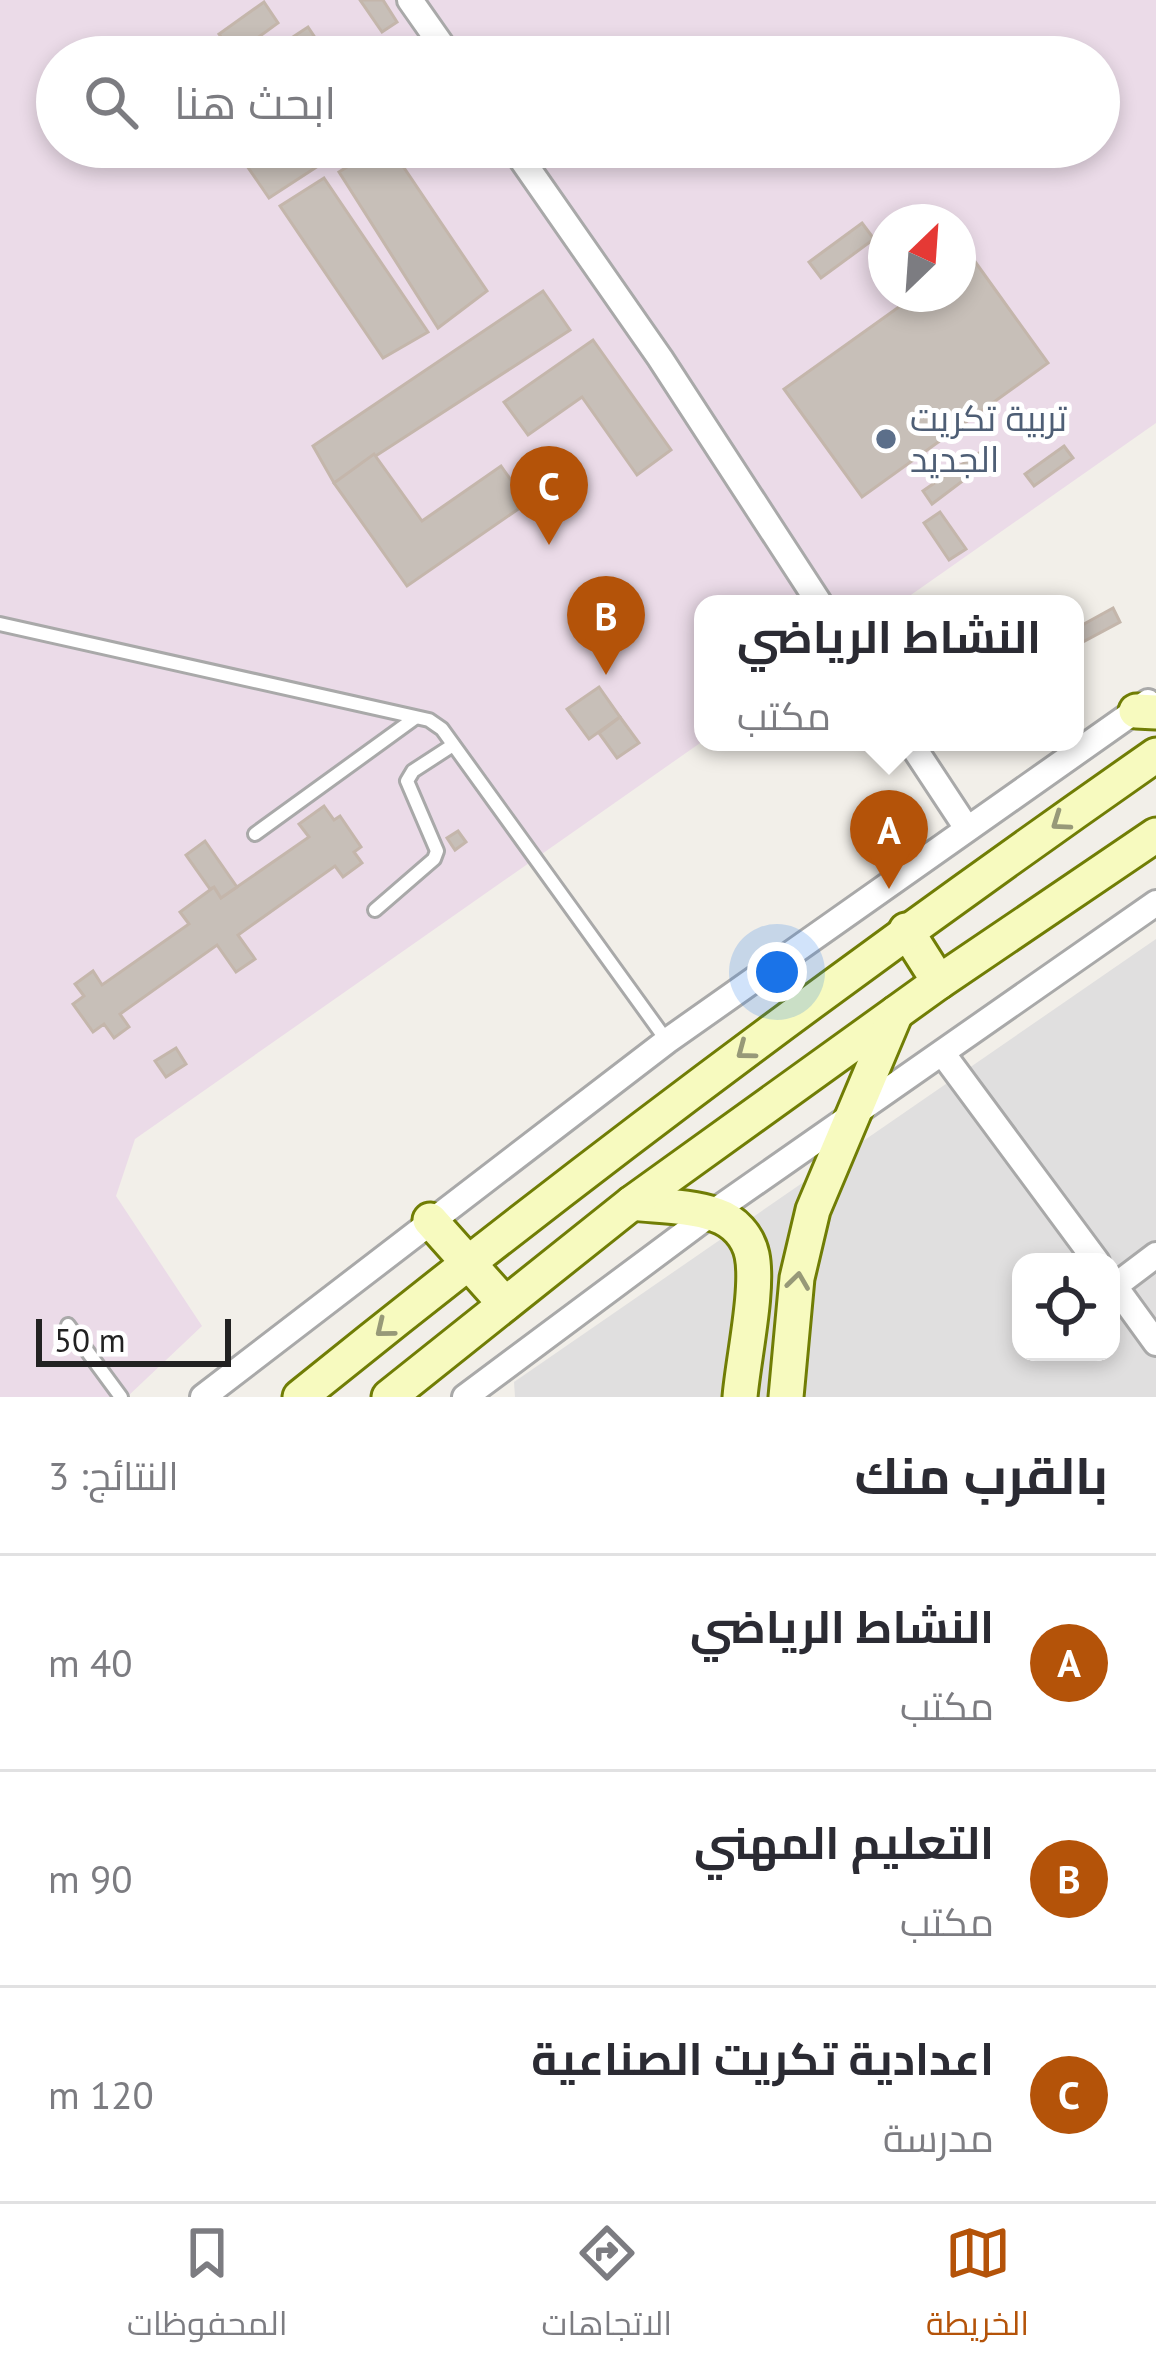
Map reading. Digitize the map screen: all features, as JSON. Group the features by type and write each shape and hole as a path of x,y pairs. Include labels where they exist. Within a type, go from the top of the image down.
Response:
{"main road":[{"path":"300,1397 467,1262 906,930 1156,754"},
{"path":"389,1397 632,1203 939,982 1156,835"},
{"path":"906,930 939,982"},
{"path":"785,1397 803,1244 824,1177 896,1013"},
{"path":"632,1203 712,1213 731,1221 746,1237 753,1257 740,1397"},
{"path":"430,1220 505,1304"}],"street":[{"path":"410,0 435,36"},
{"path":"528,168 814,595"},
{"path":"1084,749 1149,706"},
{"path":"916,751 966,827"},
{"path":"203,1397 667,1041 966,827 1081,751"},
{"path":"465,1397 712,1213 1156,902"},
{"path":"943,1054 1090,1253"},
{"path":"1120,1278 1156,1255"},
{"path":"1120,1293 1156,1343"}],"lane":[{"path":"0,624 415,718 442,729 667,1041"},
{"path":"255,834 415,718"},
{"path":"375,910 434,859 434,844 407,782 413,771 453,745"},
{"path":"68,1325 121,1397"}],"shaded area":[{"path":"0,0 1156,0 1156,423 911,595 694,595 694,747 135,1139 116,1196 202,1326 127,1397 0,1397"},
{"path":"1156,939 1156,1397 515,1397 514,1382"}],"building":[{"path":"360,0 383,0 397,22 382,32"},
{"path":"264,2 278,23 260,36 219,34"},
{"path":"248,168 315,168 269,198"},
{"path":"345,168 404,168 487,291 438,328 339,172"},
{"path":"324,178 428,332 383,358 280,206"},
{"path":"862,223 868,231 868,243 821,278 809,262"},
{"path":"976,263 1048,363 862,497 784,389 892,312 976,312"},
{"path":"543,291 570,330 334,483 313,446"},
{"path":"593,340 671,450 637,475 582,397 528,435 504,402"},
{"path":"1064,446 1073,458 1034,486 1025,474"},
{"path":"979,453 987,465 964,480 956,468"},
{"path":"374,454 422,521 501,466 527,503 407,586 334,483"},
{"path":"956,468 964,480 932,504 923,491"},
{"path":"940,512 966,549 949,560 924,523"},
{"path":"1113,608 1120,622 1084,641 1084,624"},
{"path":"599,687 620,717 589,739 567,709"},
{"path":"620,717 639,743 617,758 599,733"},
{"path":"324,806 334,820 340,816 361,847 354,852 362,863 343,877 335,866 238,935 255,959 236,972 217,945 120,1014 129,1027 114,1038 104,1024 93,1032 73,1004 84,996 75,984 93,971 102,985 189,924 180,912 214,887 221,898 309,837 299,824"},
{"path":"458,831 466,842 455,850 447,838"},
{"path":"205,841 237,887 221,898 186,855"},
{"path":"176,1048 186,1064 166,1077 155,1061"}],"place":[{"name":"تربية تكريت الجديد","path":"886,439"},
{"name":"اعدادية تكريت الصناعية","path":"549,545"},
{"name":"التعليم المهني","path":"606,675"},
{"name":"النشاط الرياضي","path":"889,889"}]}
